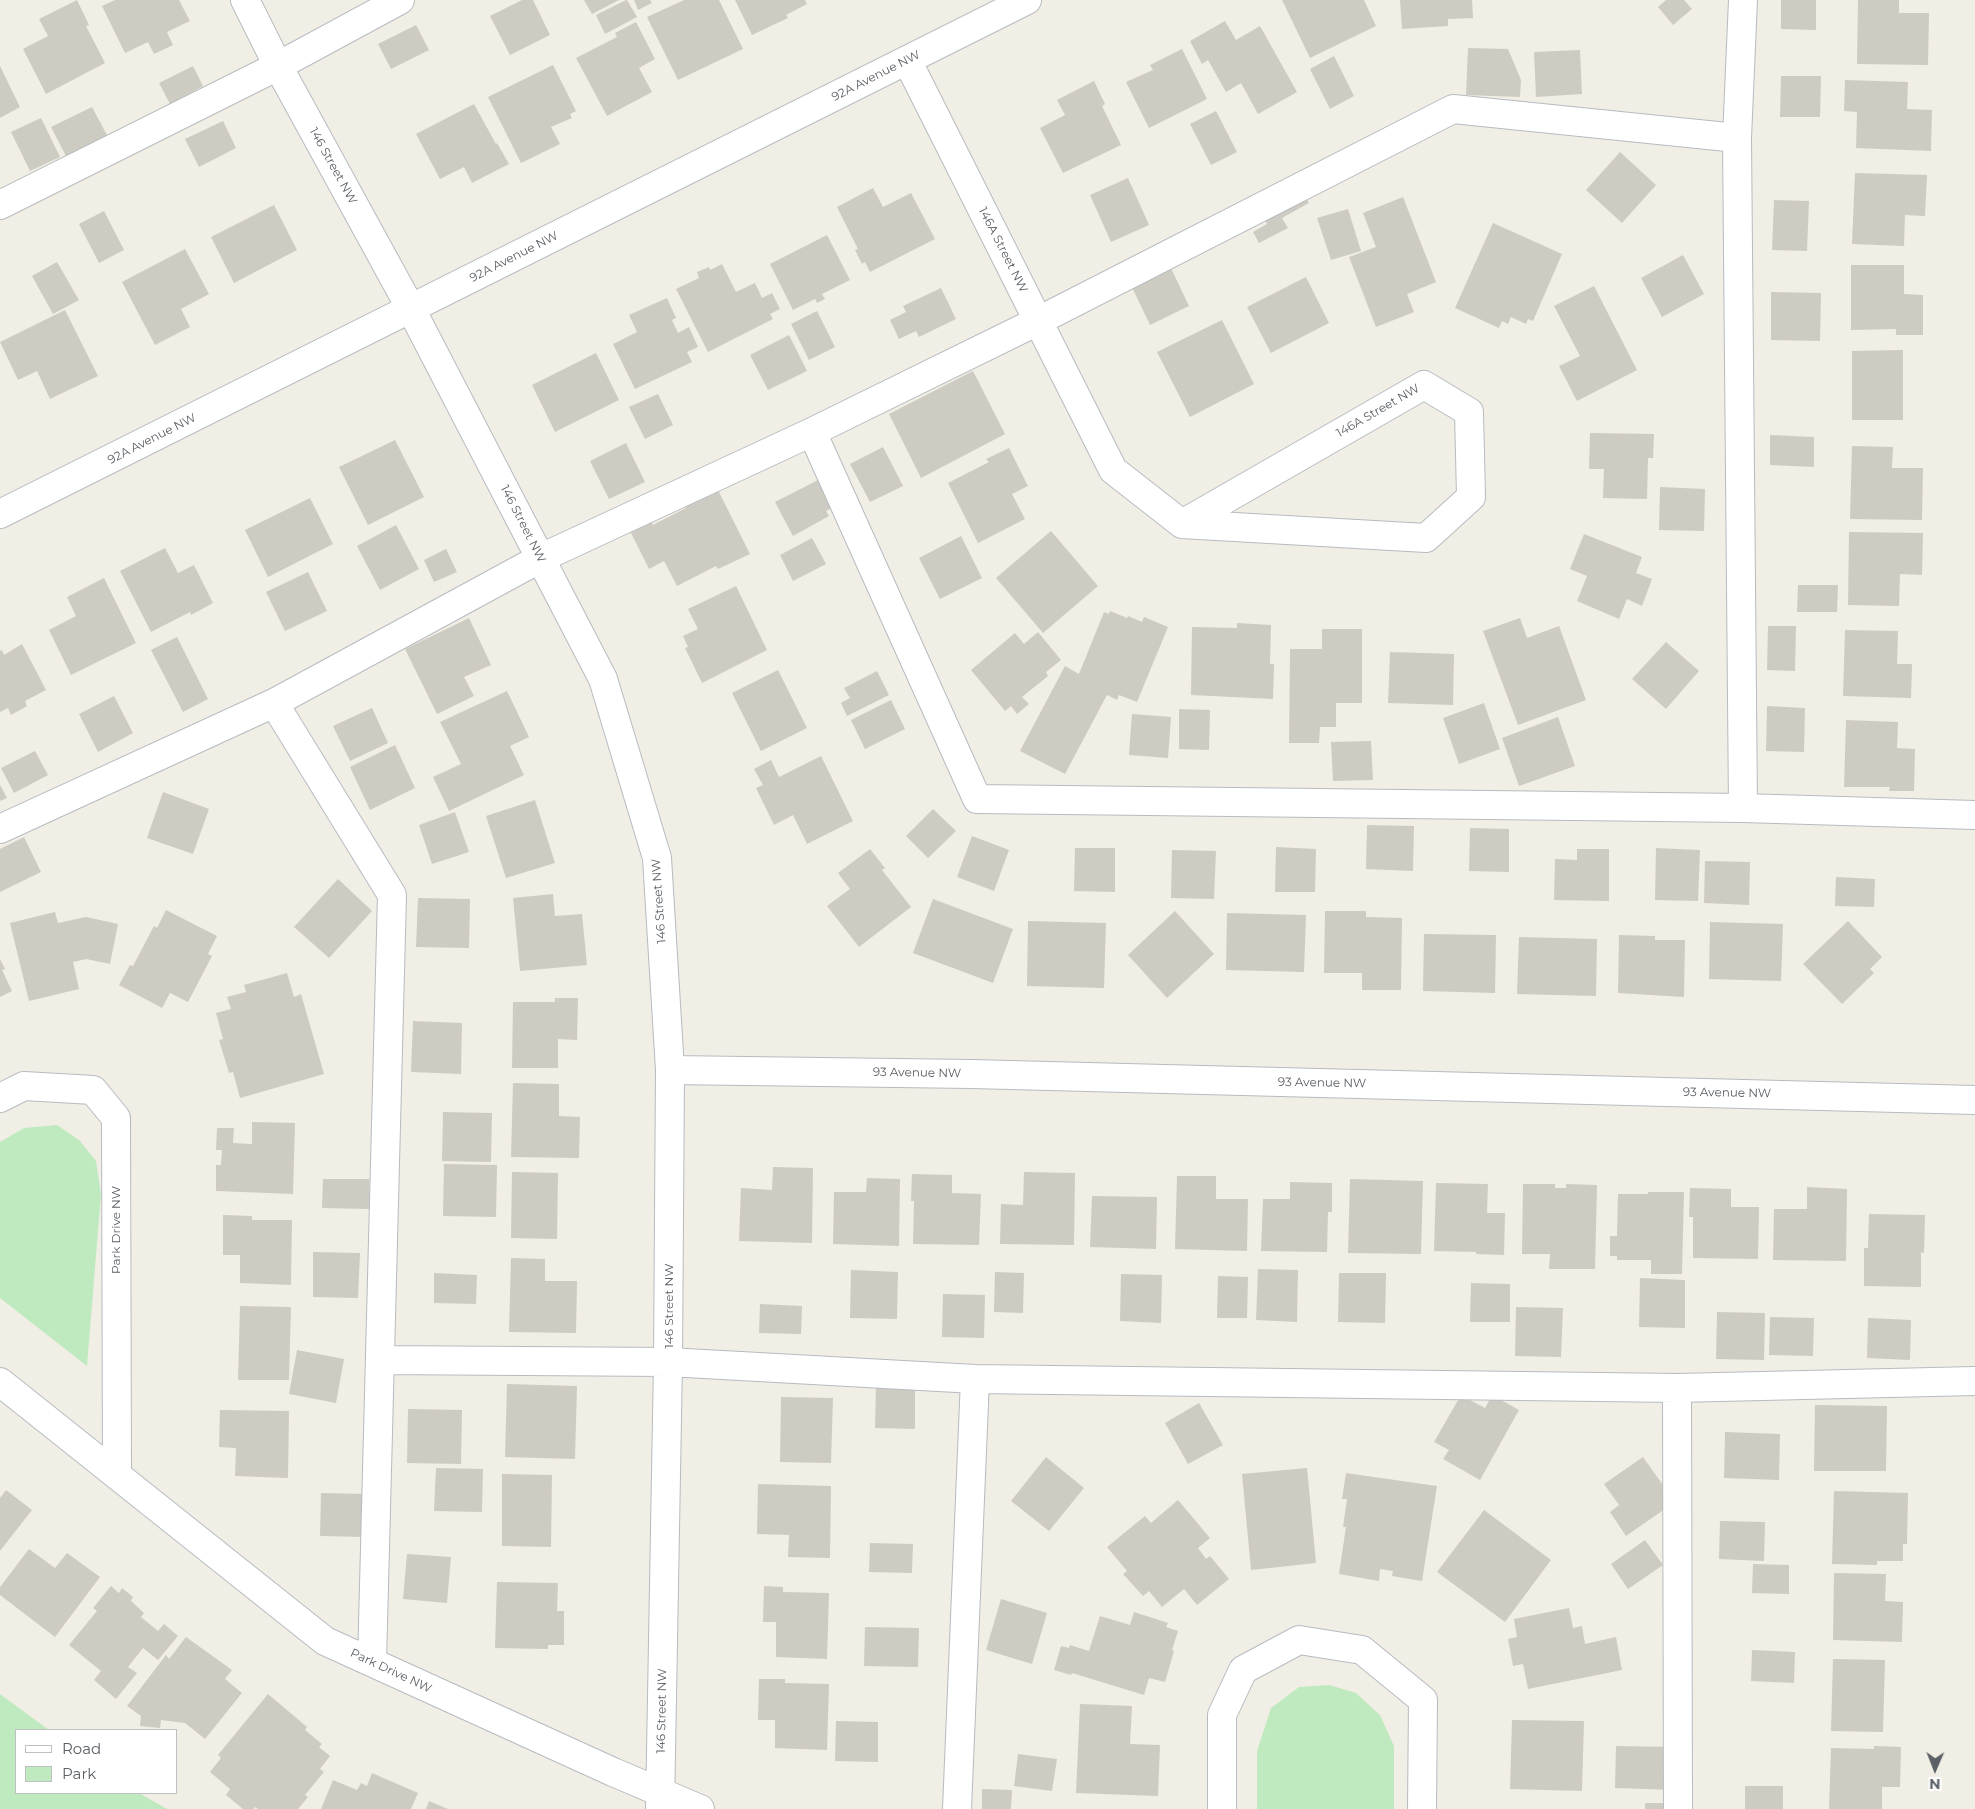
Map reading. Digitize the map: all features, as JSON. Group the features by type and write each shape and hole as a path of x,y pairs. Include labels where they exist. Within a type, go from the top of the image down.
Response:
{"street":[{"name":"146 Street NW","path":"245,0 278,66 411,309 603,678 657,858 670,1070 668,1362 660,1801"},
{"path":"0,205 278,66 400,0"},
{"name":"92A Avenue NW","path":"0,514 1027,0"},
{"path":"1743,0 1736,138 1743,808"},
{"name":"146A Street NW","path":"907,60 1113,470 1182,524 1426,538 1471,497 1469,412 1424,385 1182,524"},
{"path":"0,829 274,703 541,558 812,432 1038,321 1453,109 1736,138"},
{"path":"812,432 977,799 1743,808 1975,816"},
{"path":"274,703 392,895 372,1662"},
{"name":"93 Avenue NW","path":"670,1070 972,1074 1975,1100"},
{"name":"Park Drive NW","path":"0,1098 24,1086 93,1090 116,1118 117,1475"},
{"path":"380,1360 668,1362 975,1379 1677,1388 1975,1381"},
{"path":"957,1809 975,1379"},
{"name":"Park Drive NW","path":"0,1382 325,1640 660,1801 700,1809"},
{"path":"1677,1388 1678,1809"},
{"path":"1222,1809 1222,1716 1243,1670 1299,1640 1362,1650 1424,1700 1422,1809"}],"green space":[{"path":"57,1125 79,1140 96,1161 101,1194 87,1366 0,1298 0,1142 24,1128"},
{"path":"1329,1685 1356,1693 1380,1715 1394,1746 1394,1809 1257,1809 1257,1751 1271,1708 1299,1687"},
{"path":"0,1694 48,1729 15,1729 15,1794 141,1794 167,1809 0,1809"}],"building":[{"path":"77,0 89,25 86,26 105,63 46,94 23,49 48,36 39,19"},
{"path":"115,0 179,0 190,21 167,32 173,45 154,54 148,42 125,53 102,6"},
{"path":"522,0 533,0 550,35 510,55 490,16"},
{"path":"584,0 619,0 592,14"},
{"path":"626,0 637,17 605,34 596,15"},
{"path":"634,0 650,0 652,3 638,10"},
{"path":"684,0 719,0 743,49 678,80 647,17"},
{"path":"735,0 805,0 807,4 786,15 788,18 752,35"},
{"path":"1282,0 1364,0 1376,26 1310,58"},
{"path":"1400,0 1472,0 1473,18 1448,19 1448,26 1402,29"},
{"path":"1666,0 1684,0 1692,9 1673,25 1658,7"},
{"path":"1781,0 1816,0 1816,30 1781,29"},
{"path":"1858,0 1899,0 1899,13 1929,13 1928,65 1857,64"},
{"path":"1225,21 1236,40 1260,26 1297,92 1258,114 1241,83 1226,92 1208,60 1202,64 1190,41"},
{"path":"636,22 655,59 639,68 652,92 607,116 576,58 617,37 615,33"},
{"path":"416,25 429,50 391,69 378,44"},
{"path":"1468,48 1508,49 1521,80 1520,97 1466,95"},
{"path":"1182,49 1207,99 1149,128 1126,82 1153,70 1150,65"},
{"path":"1580,50 1582,94 1536,97 1534,52"},
{"path":"1334,56 1354,96 1330,109 1310,69"},
{"path":"553,65 576,111 570,114 572,118 551,127 560,144 521,163 488,97"},
{"path":"0,66 20,107 0,118"},
{"path":"193,66 203,86 170,104 159,83"},
{"path":"1781,76 1821,76 1820,117 1780,117"},
{"path":"1845,80 1908,82 1907,109 1932,110 1931,151 1856,148 1857,112 1844,111"},
{"path":"1094,81 1105,104 1102,106 1121,145 1063,173 1040,128 1065,115 1057,100"},
{"path":"474,104 509,164 472,183 464,167 440,179 416,134"},
{"path":"92,107 108,137 67,158 51,127"},
{"path":"1216,111 1237,152 1211,165 1190,124"},
{"path":"41,118 60,157 30,171 11,132"},
{"path":"223,121 236,148 199,167 185,139"},
{"path":"1620,152 1656,185 1622,223 1586,190"},
{"path":"1855,173 1927,175 1925,216 1905,215 1904,246 1852,244"},
{"path":"1128,178 1149,225 1111,242 1090,195"},
{"path":"873,188 883,207 911,193 935,239 870,272 865,262 862,264 855,250 858,249 837,207"},
{"path":"1302,192 1309,203 1282,218 1288,228 1259,243 1253,232 1267,224 1263,216"},
{"path":"1403,197 1436,282 1407,294 1414,312 1376,327 1349,257 1376,247 1363,213"},
{"path":"1774,200 1809,201 1807,251 1772,250"},
{"path":"274,205 297,250 234,283 211,237"},
{"path":"1348,209 1361,251 1331,260 1317,218"},
{"path":"104,211 124,250 99,263 79,224"},
{"path":"1493,223 1562,254 1533,321 1528,319 1526,324 1511,317 1508,324 1502,321 1499,328 1455,308"},
{"path":"827,235 850,280 822,294 825,299 817,303 815,299 793,310 770,264"},
{"path":"185,249 209,294 181,309 190,327 155,345 122,282"},
{"path":"1683,255 1704,294 1662,317 1641,278"},
{"path":"57,262 79,300 53,314 32,276"},
{"path":"1168,262 1189,306 1150,325 1129,281"},
{"path":"722,264 736,292 755,283 762,298 772,293 780,309 770,314 773,319 708,352 676,289 699,278 697,272 709,267 710,270"},
{"path":"1851,265 1904,265 1904,294 1923,295 1923,335 1896,335 1896,329 1851,330"},
{"path":"1306,277 1329,323 1271,353 1247,307"},
{"path":"1594,286 1637,370 1577,401 1559,366 1580,356 1554,306"},
{"path":"941,288 956,319 919,337 916,331 899,339 890,320 906,312 903,306"},
{"path":"1771,292 1821,293 1820,341 1771,340"},
{"path":"667,298 676,318 672,320 678,333 689,327 698,347 687,352 692,362 635,389 613,344 637,332 629,315"},
{"path":"65,310 98,376 50,399 37,371 18,380 0,342"},
{"path":"817,311 835,347 809,360 791,324"},
{"path":"1222,320 1254,384 1190,417 1157,352"},
{"path":"789,335 807,371 768,390 750,355"},
{"path":"1903,350 1903,420 1852,420 1852,351"},
{"path":"596,353 619,400 555,432 532,385"},
{"path":"973,371 1005,434 921,478 889,414"},
{"path":"658,394 673,425 645,439 629,407"},
{"path":"1590,433 1654,434 1653,458 1648,458 1647,499 1603,498 1604,469 1589,469"},
{"path":"1770,435 1814,437 1814,467 1770,465"},
{"path":"395,440 424,497 368,525 339,467"},
{"path":"626,443 645,482 609,499 590,461"},
{"path":"1852,446 1893,447 1892,468 1923,468 1922,520 1850,519"},
{"path":"883,447 903,486 870,502 850,464"},
{"path":"1009,448 1028,486 1012,494 1025,519 978,543 948,483 989,462 986,459"},
{"path":"818,480 832,508 826,511 829,516 793,536 775,502"},
{"path":"1660,487 1705,489 1704,531 1659,530"},
{"path":"717,488 750,554 718,569 716,566 677,586 664,561 649,569 630,531 651,520 653,525 686,508 684,504"},
{"path":"310,498 333,544 268,577 245,530"},
{"path":"396,525 419,569 380,590 357,546"},
{"path":"1051,531 1098,586 1043,633 996,578"},
{"path":"1849,532 1923,533 1922,575 1900,574 1899,606 1848,605"},
{"path":"1584,534 1642,557 1636,573 1652,579 1642,606 1627,599 1619,619 1577,601 1587,576 1570,569"},
{"path":"961,536 982,578 940,599 919,558"},
{"path":"812,538 826,564 793,581 780,555"},
{"path":"165,548 178,573 194,565 213,603 191,615 190,612 151,632 120,571"},
{"path":"446,549 457,572 434,582 424,560"},
{"path":"308,572 327,611 285,631 266,592"},
{"path":"104,578 136,643 71,675 49,630 76,616 67,597"},
{"path":"1798,585 1838,585 1837,612 1797,612"},
{"path":"736,586 767,650 702,683 685,648 688,647 683,636 698,629 688,609"},
{"path":"1110,611 1142,622 1144,617 1168,627 1137,702 1119,695 1117,700 1107,695 1065,774 1020,751 1065,666 1079,674 1104,612 1109,614"},
{"path":"469,618 491,665 464,677 474,696 437,714 405,649"},
{"path":"1520,618 1527,638 1559,626 1586,700 1518,725 1483,631"},
{"path":"1237,623 1271,625 1270,664 1274,664 1273,699 1191,695 1192,627 1237,628"},
{"path":"1768,626 1796,626 1795,671 1767,670"},
{"path":"1322,629 1362,629 1362,703 1336,703 1336,727 1320,727 1319,743 1289,743 1290,649 1322,649"},
{"path":"1845,630 1898,631 1897,664 1912,664 1911,698 1843,696"},
{"path":"1038,632 1061,660 1046,672 1048,676 1022,697 1029,704 1017,714 1011,706 1005,711 971,670 1015,633 1024,644"},
{"path":"177,637 208,699 183,712 151,650"},
{"path":"1666,642 1699,671 1666,709 1632,679"},
{"path":"22,644 46,690 25,701 27,706 11,715 8,708 0,712 0,651 2,650 4,655"},
{"path":"1390,652 1454,654 1453,705 1388,703"},
{"path":"778,670 807,728 761,751 732,693"},
{"path":"877,671 889,695 847,716 841,703 850,698 844,688"},
{"path":"507,691 529,737 510,746 524,775 449,811 433,777 461,764 440,722"},
{"path":"114,696 133,733 98,752 79,714"},
{"path":"891,700 905,729 865,749 851,720"},
{"path":"1484,703 1500,749 1459,764 1443,718"},
{"path":"1767,706 1805,708 1804,752 1766,751"},
{"path":"372,708 388,743 350,761 333,726"},
{"path":"1179,709 1210,710 1209,750 1179,749"},
{"path":"1132,714 1171,717 1168,758 1129,755"},
{"path":"1558,717 1575,766 1519,786 1502,738"},
{"path":"1846,720 1898,722 1897,748 1915,749 1914,791 1889,791 1890,787 1844,787"},
{"path":"1371,741 1373,780 1333,781 1331,742"},
{"path":"395,745 415,788 370,810 350,767"},
{"path":"35,751 48,775 14,793 1,768"},
{"path":"821,756 853,821 807,844 793,815 774,825 756,788 763,785 754,769 771,760 779,777"},
{"path":"0,785 7,798 0,801"},
{"path":"163,792 209,809 193,854 147,838"},
{"path":"535,800 555,863 506,878 486,816"},
{"path":"933,809 956,831 928,858 906,836"},
{"path":"455,812 469,852 432,864 419,825"},
{"path":"1367,825 1414,826 1413,871 1366,869"},
{"path":"1470,828 1509,829 1509,872 1469,871"},
{"path":"972,836 1009,850 994,891 957,877"},
{"path":"24,837 41,872 0,892 0,849"},
{"path":"1276,847 1316,849 1315,892 1275,892"},
{"path":"1075,848 1115,848 1115,892 1074,891"},
{"path":"1656,848 1700,850 1698,901 1655,900"},
{"path":"870,849 885,868 882,870 911,907 859,947 827,906 850,889 838,873"},
{"path":"1577,849 1609,849 1609,901 1554,900 1555,859 1577,860"},
{"path":"1172,850 1216,851 1214,899 1171,898"},
{"path":"1705,861 1750,862 1749,905 1704,903"},
{"path":"1836,877 1875,879 1874,907 1835,906"},
{"path":"338,879 372,911 329,958 294,927"},
{"path":"553,894 555,916 582,914 587,965 520,971 513,898"},
{"path":"418,898 470,899 469,948 416,947"},
{"path":"933,899 1013,929 993,983 913,953"},
{"path":"166,910 217,936 208,954 212,956 188,1002 170,993 162,1008 119,985 130,965 133,966 154,926 157,928"},
{"path":"1175,911 1214,954 1167,998 1128,955"},
{"path":"1325,911 1366,911 1366,917 1402,918 1401,990 1362,990 1362,973 1324,973"},
{"path":"55,912 58,923 86,917 118,924 110,964 86,959 73,962 79,989 29,1001 10,923"},
{"path":"1227,913 1306,915 1304,972 1226,970"},
{"path":"1028,921 1106,923 1104,988 1027,986"},
{"path":"1848,921 1882,957 1870,969 1874,973 1842,1004 1803,964"},
{"path":"1710,922 1783,924 1781,981 1709,979"},
{"path":"1424,934 1496,935 1495,993 1423,991"},
{"path":"1619,935 1655,936 1655,940 1685,940 1684,997 1618,993"},
{"path":"1519,937 1597,939 1596,996 1517,994"},
{"path":"0,959 5,969 2,970 12,991 0,997"},
{"path":"287,973 294,997 301,994 324,1074 240,1098 233,1072 229,1073 219,1040 223,1039 216,1013 231,1009 227,997 246,992 244,985"},
{"path":"555,998 578,998 577,1040 558,1039 558,1068 512,1068 513,1002 555,1002"},
{"path":"413,1021 462,1023 461,1074 411,1072"},
{"path":"513,1083 559,1084 559,1116 580,1117 579,1158 511,1157"},
{"path":"443,1112 492,1113 491,1162 442,1161"},
{"path":"252,1122 295,1123 293,1194 216,1191 216,1165 221,1165 222,1150 216,1150 217,1128 234,1128 233,1143 252,1144"},
{"path":"444,1164 497,1165 496,1217 443,1216"},
{"path":"773,1167 813,1168 812,1243 739,1241 741,1188 772,1190"},
{"path":"512,1172 558,1173 557,1239 511,1238"},
{"path":"1024,1172 1075,1173 1074,1245 1000,1244 1001,1204 1023,1205"},
{"path":"912,1174 952,1175 952,1193 981,1194 979,1245 913,1244 914,1201 911,1201"},
{"path":"1177,1176 1216,1176 1216,1199 1248,1199 1247,1251 1175,1249"},
{"path":"867,1178 900,1179 899,1246 833,1244 834,1192 866,1192"},
{"path":"323,1179 369,1179 369,1209 322,1208"},
{"path":"1350,1179 1423,1181 1421,1254 1348,1253"},
{"path":"1290,1182 1332,1183 1332,1212 1328,1212 1327,1252 1261,1251 1263,1199 1290,1199"},
{"path":"1436,1183 1488,1184 1487,1213 1505,1213 1504,1255 1434,1251"},
{"path":"1523,1184 1555,1184 1555,1188 1566,1188 1566,1184 1597,1185 1595,1269 1549,1269 1550,1254 1522,1254"},
{"path":"1807,1187 1847,1189 1846,1261 1773,1260 1774,1209 1807,1209"},
{"path":"1690,1188 1731,1189 1731,1207 1759,1207 1758,1259 1693,1258 1693,1217 1689,1217"},
{"path":"1648,1192 1684,1192 1682,1274 1651,1274 1651,1260 1617,1260 1617,1256 1610,1256 1610,1236 1617,1236 1618,1194 1648,1194"},
{"path":"1092,1196 1157,1197 1156,1249 1090,1247"},
{"path":"1869,1214 1925,1215 1924,1253 1921,1252 1921,1287 1864,1286 1864,1248 1868,1248"},
{"path":"223,1215 252,1216 252,1220 292,1220 291,1285 240,1283 240,1255 223,1255"},
{"path":"313,1252 360,1253 358,1298 313,1297"},
{"path":"511,1258 545,1259 545,1281 577,1281 576,1333 509,1332"},
{"path":"1258,1269 1298,1270 1297,1322 1256,1320"},
{"path":"851,1270 898,1272 897,1319 850,1318"},
{"path":"995,1272 1024,1273 1023,1313 994,1312"},
{"path":"434,1273 477,1275 476,1304 434,1303"},
{"path":"1339,1273 1386,1273 1385,1323 1338,1322"},
{"path":"1121,1274 1162,1275 1161,1323 1120,1321"},
{"path":"1218,1276 1248,1277 1247,1318 1217,1318"},
{"path":"1640,1278 1685,1280 1685,1328 1639,1327"},
{"path":"1471,1283 1510,1284 1510,1322 1470,1322"},
{"path":"943,1294 985,1295 984,1338 942,1337"},
{"path":"760,1304 802,1306 801,1334 759,1333"},
{"path":"240,1306 291,1307 289,1380 238,1380"},
{"path":"1516,1307 1563,1308 1561,1357 1515,1356"},
{"path":"1717,1312 1765,1313 1764,1360 1716,1359"},
{"path":"1770,1317 1814,1318 1813,1356 1769,1355"},
{"path":"1868,1318 1911,1320 1910,1360 1867,1358"},
{"path":"297,1350 344,1359 336,1403 289,1394"},
{"path":"507,1384 577,1386 575,1459 505,1457"},
{"path":"876,1386 915,1388 915,1429 875,1428"},
{"path":"1461,1395 1485,1408 1492,1395 1519,1410 1480,1480 1443,1459 1449,1450 1434,1442"},
{"path":"781,1397 833,1398 831,1463 780,1462"},
{"path":"1199,1403 1223,1445 1188,1464 1165,1423"},
{"path":"1815,1405 1887,1406 1886,1471 1814,1471"},
{"path":"408,1409 462,1410 461,1464 407,1463"},
{"path":"220,1410 289,1411 288,1478 235,1476 236,1448 219,1447"},
{"path":"1725,1432 1780,1434 1779,1480 1724,1478"},
{"path":"1046,1457 1084,1488 1049,1531 1011,1501"},
{"path":"1643,1457 1675,1502 1626,1536 1610,1512 1619,1505 1604,1484"},
{"path":"436,1468 483,1469 482,1512 434,1511"},
{"path":"1307,1468 1316,1563 1251,1570 1242,1474"},
{"path":"1346,1473 1437,1486 1422,1581 1392,1576 1393,1571 1380,1569 1379,1581 1339,1574 1346,1527 1343,1527 1347,1499 1342,1499"},
{"path":"502,1474 552,1475 551,1547 502,1546"},
{"path":"758,1484 831,1486 830,1558 788,1557 789,1535 757,1534"},
{"path":"6,1490 32,1510 0,1551 0,1498"},
{"path":"1834,1491 1908,1493 1907,1544 1903,1544 1903,1561 1877,1561 1877,1565 1832,1564"},
{"path":"321,1493 366,1494 364,1537 320,1536"},
{"path":"1178,1500 1210,1538 1198,1548 1206,1559 1210,1556 1229,1579 1197,1605 1184,1589 1162,1607 1149,1591 1143,1596 1123,1574 1127,1571 1107,1547 1145,1516 1151,1523"},
{"path":"1484,1510 1551,1560 1505,1622 1437,1572"},
{"path":"1720,1521 1765,1522 1764,1561 1719,1559"},
{"path":"1645,1540 1663,1565 1628,1589 1611,1564"},
{"path":"870,1543 913,1544 912,1573 869,1572"},
{"path":"29,1549 55,1568 67,1553 100,1577 55,1637 0,1595 0,1587"},
{"path":"407,1554 451,1557 447,1603 403,1599"},
{"path":"1753,1564 1789,1565 1789,1594 1752,1593"},
{"path":"1834,1573 1886,1574 1885,1601 1903,1602 1902,1642 1833,1640"},
{"path":"497,1582 558,1583 557,1611 564,1611 564,1645 548,1645 548,1649 495,1648"},
{"path":"111,1586 119,1593 122,1588 133,1597 131,1601 144,1613 141,1617 158,1631 164,1624 178,1636 158,1660 143,1648 128,1667 137,1673 116,1699 94,1680 101,1671 69,1645 97,1611 93,1608"},
{"path":"764,1586 783,1587 783,1592 829,1593 827,1659 776,1657 776,1622 763,1622"},
{"path":"1001,1599 1047,1613 1032,1664 986,1650"},
{"path":"1569,1608 1573,1628 1582,1626 1585,1644 1616,1637 1622,1670 1528,1689 1523,1664 1513,1666 1508,1639 1517,1637 1514,1619"},
{"path":"1134,1612 1168,1623 1166,1627 1178,1631 1165,1682 1149,1678 1144,1695 1072,1673 1071,1675 1054,1670 1061,1646 1069,1648 1070,1645 1089,1651 1100,1616 1130,1625"},
{"path":"865,1627 919,1628 918,1667 864,1666"},
{"path":"186,1637 232,1670 225,1679 242,1693 205,1739 185,1723 161,1720 160,1728 140,1726 141,1716 127,1706 166,1655 169,1659"},
{"path":"1752,1650 1795,1652 1794,1683 1751,1681"},
{"path":"1833,1659 1885,1660 1883,1732 1831,1731"},
{"path":"759,1679 785,1679 785,1683 829,1684 827,1750 775,1748 775,1720 758,1720"},
{"path":"268,1694 307,1727 305,1730 322,1744 319,1747 330,1756 320,1769 324,1772 305,1795 308,1797 298,1809 258,1809 255,1807 253,1809 243,1809 226,1795 230,1789 210,1772 221,1758 218,1755"},
{"path":"1080,1704 1132,1706 1130,1744 1160,1745 1158,1796 1076,1793"},
{"path":"1512,1720 1584,1721 1582,1791 1510,1789"},
{"path":"836,1721 878,1722 878,1762 835,1761"},
{"path":"1616,1746 1675,1747 1674,1790 1615,1788"},
{"path":"1874,1746 1901,1747 1900,1787 1882,1787 1882,1809 1829,1809 1831,1748 1874,1749"},
{"path":"1018,1754 1057,1759 1052,1791 1014,1786"},
{"path":"372,1773 418,1793 411,1809 321,1809 333,1780 357,1790 361,1783 367,1786"},
{"path":"1745,1786 1783,1786 1783,1809 1745,1809"},
{"path":"982,1789 1012,1790 1011,1809 982,1809"},
{"path":"429,1801 448,1809 426,1809"},
{"path":"1645,1803 1670,1803 1670,1809 1645,1809"}]}
